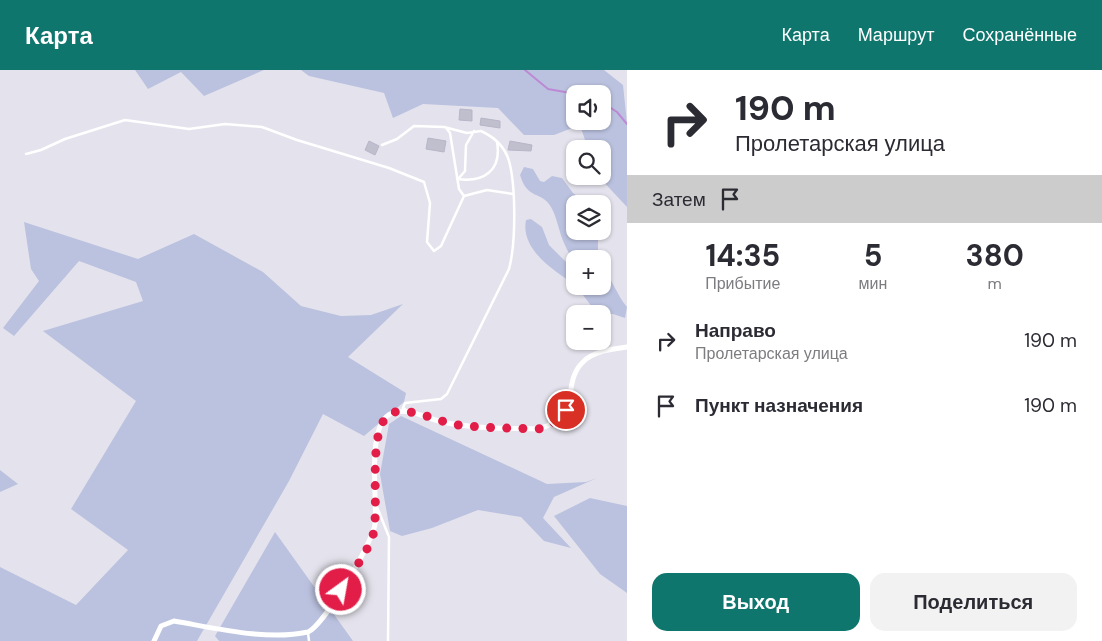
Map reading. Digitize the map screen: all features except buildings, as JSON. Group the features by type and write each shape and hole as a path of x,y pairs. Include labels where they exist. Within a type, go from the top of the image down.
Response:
{"street":[{"path":"154,641 156,632 161,626 174,621 264,638 281,638 308,632 331,605 372,538 375,525 376,460 380,426 383,420 394,412 407,412 457,425 538,429 549,426 559,419 566,410 576,372 581,363 599,353 627,347"}],"lane":[{"path":"26,154 41,150 65,138 125,120 189,128 225,124 262,127 297,140 389,168 424,182 430,202 428,242 434,251 441,246 464,196"},
{"path":"382,145 397,140 414,126 444,128 467,133 481,130 497,140 509,160 512,194 512,258 446,394 436,400 405,403 403,408 407,412"},
{"path":"444,128 450,133 459,189 464,196"},
{"path":"457,179 465,171 466,145 475,130"},
{"path":"457,179 470,181 488,174 494,167 497,159 497,140"},
{"path":"464,196 486,190 512,194"},
{"path":"376,503 389,537 388,641"},
{"path":"308,632 308,641"}],"shaded area":[{"path":"135,70 264,70 204,96 181,72 148,89"},
{"path":"301,70 604,70 623,85 627,123 627,207 606,185 611,185 611,140 585,140 582,130 611,130 611,85 566,85 567,130 554,135 524,135 498,108 423,104 393,118 384,93 309,76"},
{"path":"524,167 533,169 540,181 544,182 552,176 562,178 576,195 566,195 566,240 598,240 598,250 568,250 551,207 543,198 527,189 520,175"},
{"path":"531,219 542,227 549,245 566,262 566,279 549,266 534,250 528,241 526,220"},
{"path":"24,222 138,259 194,234 263,272 301,306 341,316 371,315 403,304 348,357 406,393 404,402 364,436 323,414 289,481 197,641 0,641 0,567 76,605 128,550 71,509 136,401 43,331 143,301 136,282 79,261 14,336 3,328 39,281 31,269"},
{"path":"611,280 627,307 625,318 611,314 611,305 591,305 583,295 611,295"},
{"path":"401,416 547,484 586,482 597,478 554,497 543,518 571,548 544,541 521,517 478,510 432,528 402,536 390,531 380,474 389,424"},
{"path":"0,470 18,484 0,492"},
{"path":"590,498 627,506 627,593 600,574 554,516"},
{"path":"275,532 353,641 219,641 215,636"}],"waterway":[{"path":"525,70 548,89 566,92"},
{"path":"611,108 627,124"}],"route":[{"path":"341,590 372,538 376,511 375,483 378,434 383,420 394,412 407,412 457,425 538,429 549,426 559,419 566,410"}]}
